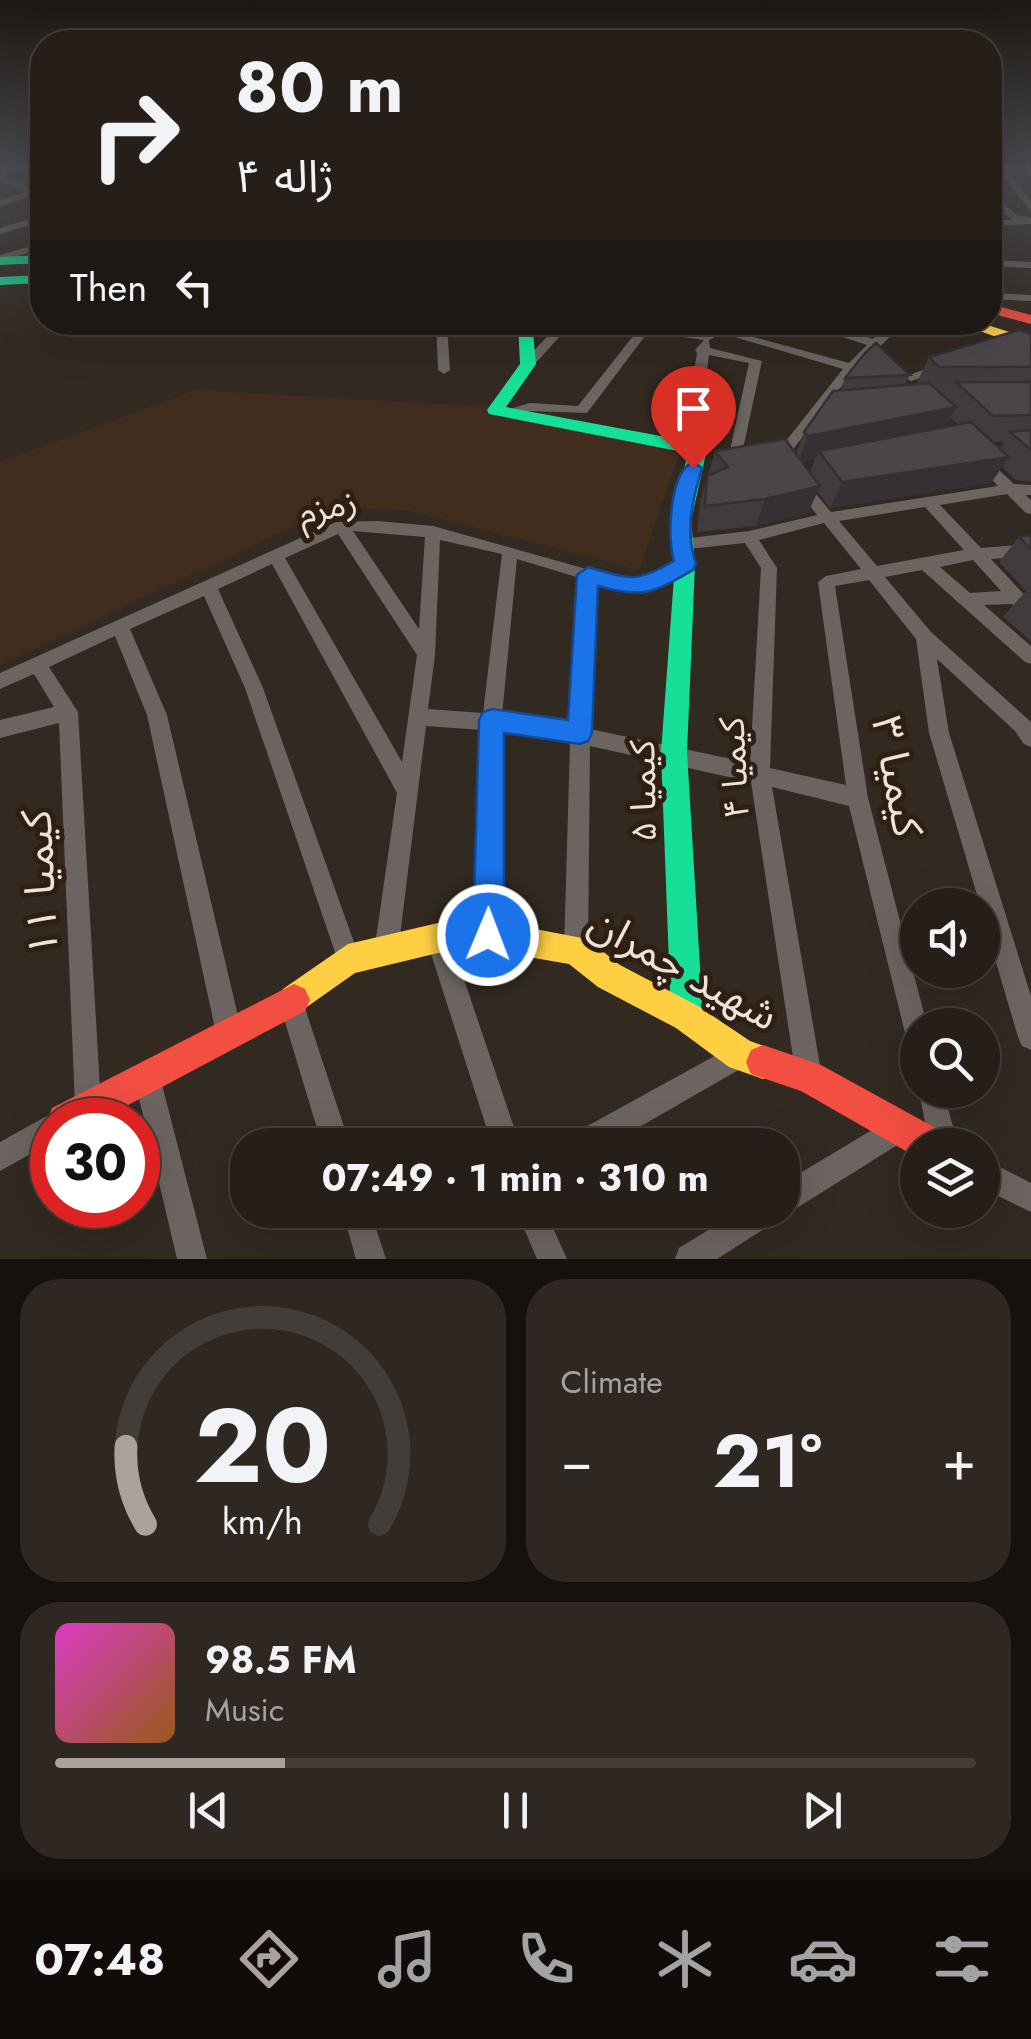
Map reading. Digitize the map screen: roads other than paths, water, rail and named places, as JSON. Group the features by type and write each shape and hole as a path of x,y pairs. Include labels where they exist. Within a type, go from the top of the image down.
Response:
{"street":[{"path":"0,262 30,251"},
{"path":"0,262 30,263"},
{"path":"1002,266 1029,269"},
{"path":"0,281 30,280"},
{"path":"1002,297 1031,298"},
{"path":"1002,316 1029,334"},
{"path":"1002,323 1029,334"},
{"path":"1002,329 1029,334"},
{"path":"990,352 1029,334"},
{"path":"442,335 444,370"},
{"path":"526,335 528,364"},
{"path":"501,411 528,364 556,335"},
{"path":"501,411 530,407 582,410 640,335"},
{"path":"711,335 850,367"},
{"path":"695,406 711,335"},
{"path":"711,335 756,361 736,463"},
{"path":"838,335 871,347 882,363"},
{"path":"736,463 816,406 884,335"},
{"path":"894,376 909,383 962,360"},
{"path":"816,406 834,406"},
{"path":"501,411 698,449 736,463 792,472 810,468"},
{"path":"1000,450 970,450 1031,510"},
{"name":"کیمیا ۵","path":"687,1017 674,752 684,494 736,463"},
{"path":"792,472 824,518 925,637 1022,725 1031,738"},
{"path":"682,554 824,518 1010,489 1031,490"},
{"path":"930,504 1031,613"},
{"name":"زمزم","path":"0,681 341,526 383,524 433,532 629,587 647,586 682,554"},
{"path":"341,526 426,655"},
{"path":"386,952 426,655 433,532"},
{"name":"کیمیا ۴","path":"749,536 769,568 760,775 808,1076"},
{"path":"870,574 976,554 1031,550"},
{"path":"488,935 492,720 510,553"},
{"path":"275,554 409,795"},
{"path":"926,564 1031,657"},
{"name":"کیمیا ۳","path":"870,574 826,582 858,798 910,1008"},
{"path":"576,950 588,575"},
{"path":"208,586 254,688 348,959"},
{"path":"966,600 1014,597"},
{"path":"120,626 157,715 229,1033"},
{"path":"925,637 939,733 1031,1037"},
{"path":"0,729 68,712 36,664"},
{"name":"کیمیا ۱۱","path":"68,712 88,1098"},
{"path":"418,717 492,720 580,733 858,798"},
{"name":"شهید چمران","path":"104,1098 292,1002 348,959 438,938 488,935 576,950 609,976 687,1017 740,1055 808,1076 900,1131"},
{"path":"438,938 500,1128"},
{"path":"292,1002 331,1128"},
{"path":"611,1128 740,1055"},
{"path":"147,1077 189,1257"},
{"path":"800,1190 896,1129"},
{"path":"0,1157 30,1140"},
{"path":"1000,1182 1031,1198"},
{"path":"362,1228 371,1259"},
{"path":"538,1228 552,1259"},
{"path":"690,1259 739,1228"}]}
